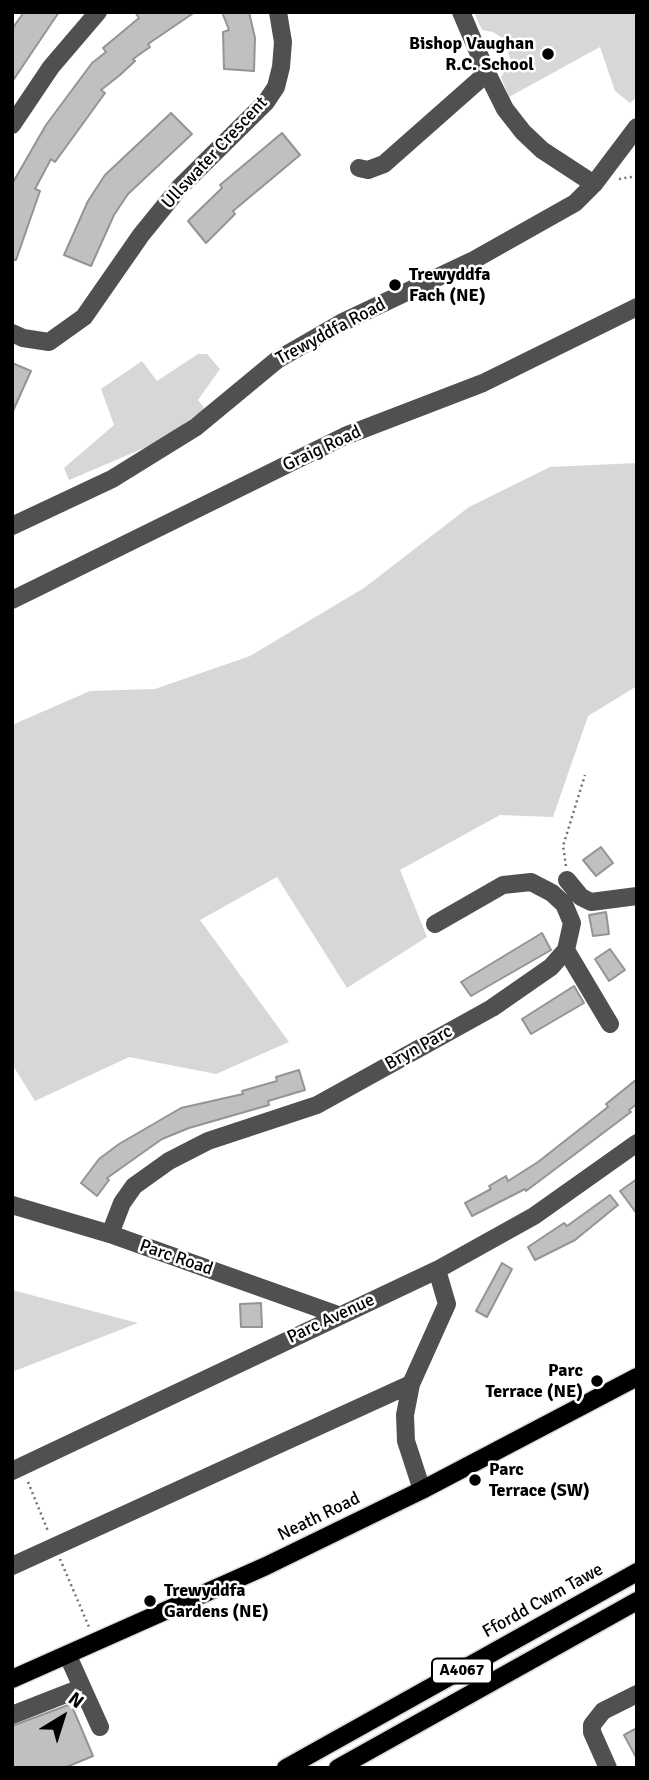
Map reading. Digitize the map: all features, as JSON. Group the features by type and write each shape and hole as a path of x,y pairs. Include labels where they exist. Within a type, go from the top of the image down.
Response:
{"main road":[{"name":"Neath Road","path":"12,1679 68,1656 422,1490 637,1377"},
{"name":"Ffordd Cwm Tawe","path":"286,1768 637,1572"},
{"name":"A4067","path":"338,1768 637,1601"}],"street":[{"path":"12,125 51,66 98,12"},
{"name":"Ullswater Crescent","path":"12,333 23,338 49,342 84,317 141,235 180,187 266,102 276,87 281,67 283,42 278,12"},
{"path":"461,12 505,109 542,150 594,184"},
{"path":"359,168 368,170 384,164 487,73"},
{"name":"Trewyddfa Road","path":"13,525 112,480 196,426 277,359 341,323 472,261 575,203 594,184 637,127"},
{"name":"Graig Road","path":"12,600 345,436 482,383 637,307"},
{"path":"567,880 581,897 591,902 637,896"},
{"path":"435,924 503,885 531,882 552,892 564,904 572,923 566,950 610,1024"},
{"name":"Bryn Parc","path":"110,1234 122,1203 134,1186 169,1161 208,1141 317,1105 492,1008 551,967 566,950"},
{"name":"Parc Avenue","path":"12,1471 437,1270 534,1216 637,1143"},
{"name":"Parc Road","path":"12,1205 110,1234 338,1315"},
{"path":"422,1490 406,1441 405,1415 411,1384 447,1304 437,1270"},
{"path":"12,1566 56,1549 411,1384"},
{"path":"68,1656 100,1727"},
{"path":"12,1716 81,1688"},
{"path":"608,1768 592,1725 603,1711 637,1694"}],"path":[{"path":"567,880 563,846 585,775"},
{"path":"30,1488 56,1549"},
{"path":"63,1567 96,1643"}],"shaded area":[{"name":"Bishop Vaughan R.C. School","path":"474,12 637,12 637,97 630,103 615,91 600,47 509,97 501,77 511,60 502,38 493,32 482,30"},
{"path":"198,354 207,354 220,369 198,400 205,409 156,443 69,480 64,468 114,425 101,389 142,361 157,381"},
{"path":"637,463 637,686 588,716 553,817 500,815 400,870 427,937 347,988 277,877 200,920 289,1042 216,1074 129,1057 35,1101 12,1064 12,725 90,691 155,689 250,656 364,588 469,507 550,467"},
{"path":"12,1290 138,1323 12,1372"}],"building":[{"path":"24,12 59,12 12,82 12,29"},
{"path":"135,12 195,12 148,44 150,47 133,59 135,61 101,90 105,93 55,162 51,159 35,189 40,191 16,260 12,260 12,184 46,125 92,63 106,52 103,48 139,18"},
{"path":"222,12 249,12 255,38 254,71 224,69 223,32 229,30"},
{"path":"171,113 192,134 128,194 114,215 91,266 64,255 88,201 105,175"},
{"path":"282,133 300,155 233,211 235,214 206,243 188,221 222,188 220,185"},
{"path":"12,363 31,371 12,413"},
{"path":"601,847 613,863 596,876 583,860"},
{"path":"606,912 609,934 593,936 589,915"},
{"path":"542,933 551,950 471,996 461,982"},
{"path":"610,949 625,970 609,981 595,959"},
{"path":"574,986 584,1003 531,1034 522,1019"},
{"path":"299,1070 305,1090 268,1101 269,1105 189,1128 162,1139 107,1178 109,1180 97,1196 81,1183 99,1159 119,1144 181,1108 243,1094 242,1091 277,1081 276,1077"},
{"path":"637,1079 637,1104 629,1110 631,1112 526,1191 525,1189 472,1216 465,1203 491,1189 489,1186 506,1176 508,1181 538,1162 608,1107 606,1104"},
{"path":"637,1179 637,1214 620,1191"},
{"path":"610,1195 618,1205 575,1240 535,1260 528,1247 564,1223 567,1226"},
{"path":"502,1263 512,1269 487,1317 476,1311"},
{"path":"261,1303 262,1327 241,1327 240,1304"},
{"path":"71,1704 93,1756 64,1768 12,1768 12,1726"},
{"path":"637,1728 637,1759 624,1735"}],"place":[{"name":"Bishop Vaughan R.C. School","path":"548,54"},
{"name":"Trewyddfa Fach (NE)","path":"395,285"},
{"name":"Parc Terrace (NE)","path":"597,1381"},
{"name":"Parc Terrace (SW)","path":"475,1480"},
{"name":"Trewyddfa Gardens (NE)","path":"150,1601"}]}
